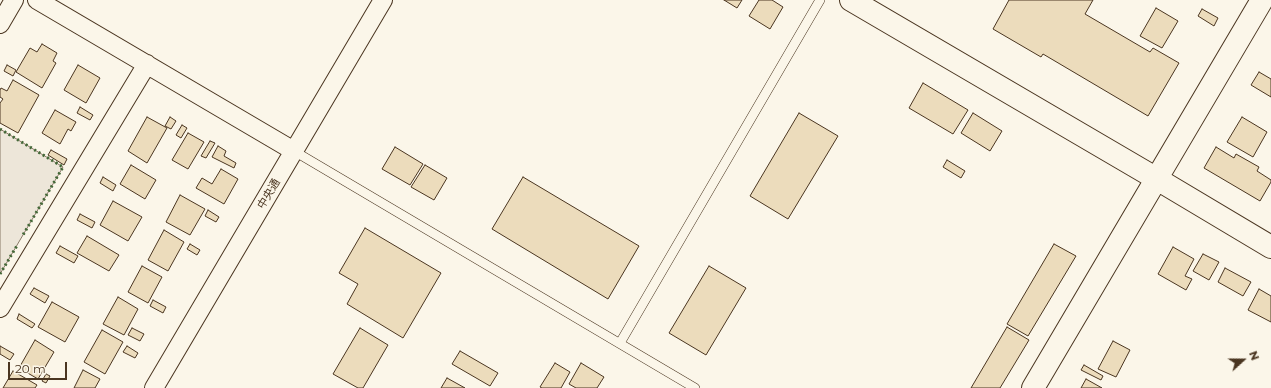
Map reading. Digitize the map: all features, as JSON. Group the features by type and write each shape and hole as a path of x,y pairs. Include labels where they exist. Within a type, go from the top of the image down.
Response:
{"street":[{"path":"0,24 14,0"},
{"path":"37,0 294,151"},
{"name":"中央通","path":"154,388 383,0"},
{"path":"851,0 1157,178 1271,247"},
{"path":"1033,388 1262,0"},
{"path":"0,308 147,64"}],"lane":[{"path":"620,344 820,0"},
{"path":"294,151 695,388"}],"shaded area":[{"path":"0,129 63,167 0,274"}],"building":[{"path":"724,0 742,0 737,8"},
{"path":"759,0 772,0 783,7 770,29 749,16"},
{"path":"1009,0 1093,0 1085,14 1150,52 1153,48 1179,63 1148,116 1043,54 1041,57 993,29"},
{"path":"1156,8 1178,21 1162,48 1140,36"},
{"path":"1202,9 1218,18 1214,26 1198,16"},
{"path":"42,44 57,53 53,61 56,63 42,88 16,72 30,48 37,52"},
{"path":"7,65 16,70 13,76 4,71"},
{"path":"78,65 100,78 86,103 64,90"},
{"path":"1259,72 1271,79 1271,97 1251,85"},
{"path":"13,80 39,95 18,133 0,123 0,103 3,99 0,97 0,90 1,88 7,91"},
{"path":"923,83 968,110 953,134 909,108"},
{"path":"80,107 93,115 90,120 77,113"},
{"path":"55,110 76,122 71,131 68,129 60,144 42,133"},
{"path":"799,113 838,136 788,219 750,196"},
{"path":"973,113 1002,131 990,151 961,133"},
{"path":"147,117 167,128 147,163 128,151"},
{"path":"170,117 176,121 171,129 165,126"},
{"path":"1242,117 1267,132 1253,157 1227,142"},
{"path":"182,125 187,128 181,138 176,135"},
{"path":"188,133 204,142 188,169 172,160"},
{"path":"210,141 215,143 206,158 201,156"},
{"path":"218,146 226,151 224,156 236,163 234,168 212,157"},
{"path":"395,147 423,164 410,185 382,169"},
{"path":"1216,147 1234,158 1236,154 1259,167 1257,171 1271,180 1260,201 1204,168"},
{"path":"51,150 67,159 64,165 48,155"},
{"path":"947,160 965,171 961,178 943,167"},
{"path":"131,165 156,180 145,199 120,184"},
{"path":"425,165 447,178 434,200 411,187"},
{"path":"221,169 238,179 224,204 196,188 202,178 212,184"},
{"path":"103,177 116,185 113,191 100,183"},
{"path":"523,177 639,246 608,299 492,229"},
{"path":"180,195 205,209 190,235 166,222"},
{"path":"113,201 142,217 128,241 100,225"},
{"path":"208,210 219,217 216,222 205,216"},
{"path":"80,214 95,222 92,228 77,220"},
{"path":"365,228 441,273 403,338 347,304 358,284 339,273"},
{"path":"164,230 184,242 168,271 148,260"},
{"path":"87,236 119,255 109,271 77,253"},
{"path":"190,244 200,250 197,255 187,249"},
{"path":"1054,244 1076,256 1028,336 1007,324"},
{"path":"60,246 78,256 74,263 56,253"},
{"path":"1173,247 1194,259 1185,276 1192,279 1186,290 1158,274"},
{"path":"1203,254 1219,262 1209,280 1193,271"},
{"path":"142,266 162,277 148,303 128,292"},
{"path":"709,266 746,288 706,355 669,333"},
{"path":"1225,268 1251,282 1243,296 1218,282"},
{"path":"34,288 49,296 45,303 30,294"},
{"path":"1259,289 1271,296 1271,322 1248,310"},
{"path":"118,297 138,309 124,335 103,324"},
{"path":"153,300 166,307 163,313 150,306"},
{"path":"52,302 79,317 65,342 38,327"},
{"path":"19,314 35,324 32,328 17,319"},
{"path":"1007,327 1029,340 1000,388 971,388"},
{"path":"132,328 144,334 140,341 128,335"},
{"path":"360,328 388,345 363,388 358,388 333,374"},
{"path":"102,330 123,342 105,374 84,362"},
{"path":"35,340 54,352 38,379 19,368"},
{"path":"1113,341 1130,350 1116,377 1098,369"},
{"path":"0,346 14,354 10,360 0,354"},
{"path":"127,346 138,353 135,358 123,352"},
{"path":"460,351 498,373 490,386 452,364"},
{"path":"555,363 570,372 561,388 540,387"},
{"path":"581,363 604,377 597,388 576,388 569,384"},
{"path":"1084,365 1103,376 1101,380 1081,370"},
{"path":"83,370 100,379 95,388 74,388"},
{"path":"13,371 37,385 35,388 3,388"},
{"path":"46,374 50,376 46,383 42,381"},
{"path":"447,378 465,388 441,388"},
{"path":"1086,379 1102,388 1081,388"}],"hedge":[{"path":"0,129 63,167 23,235"},
{"path":"0,274 18,244"}]}
